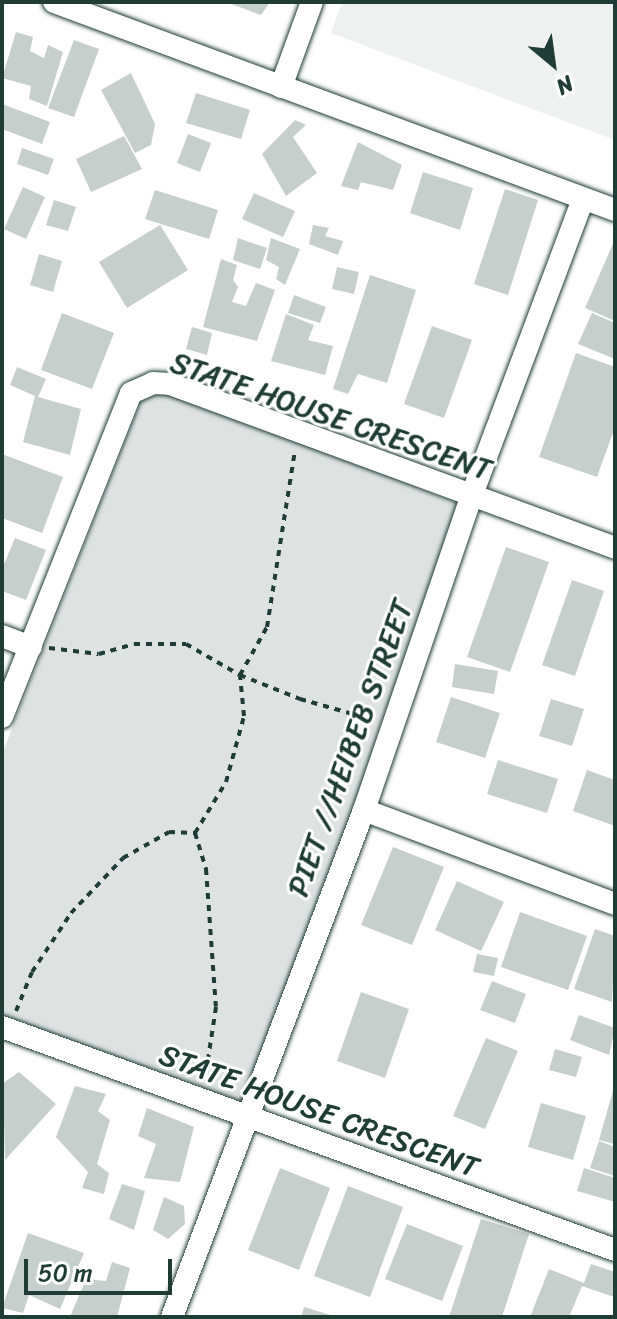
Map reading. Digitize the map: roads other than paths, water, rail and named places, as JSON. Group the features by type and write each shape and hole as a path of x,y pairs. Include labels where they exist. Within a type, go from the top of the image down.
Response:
{"street":[{"path":"54,2 615,210"},
{"path":"281,87 312,2"},
{"name":"PIET //HEIBEB STREET","path":"172,1317 245,1117 364,810 471,497 583,199"},
{"name":"STATE HOUSE CRESCENT","path":"2,717 131,393 153,383 170,384 615,548"},
{"path":"2,636 31,647"},
{"path":"364,810 615,904"},
{"name":"STATE HOUSE CRESCENT","path":"5,1028 615,1250"}]}
